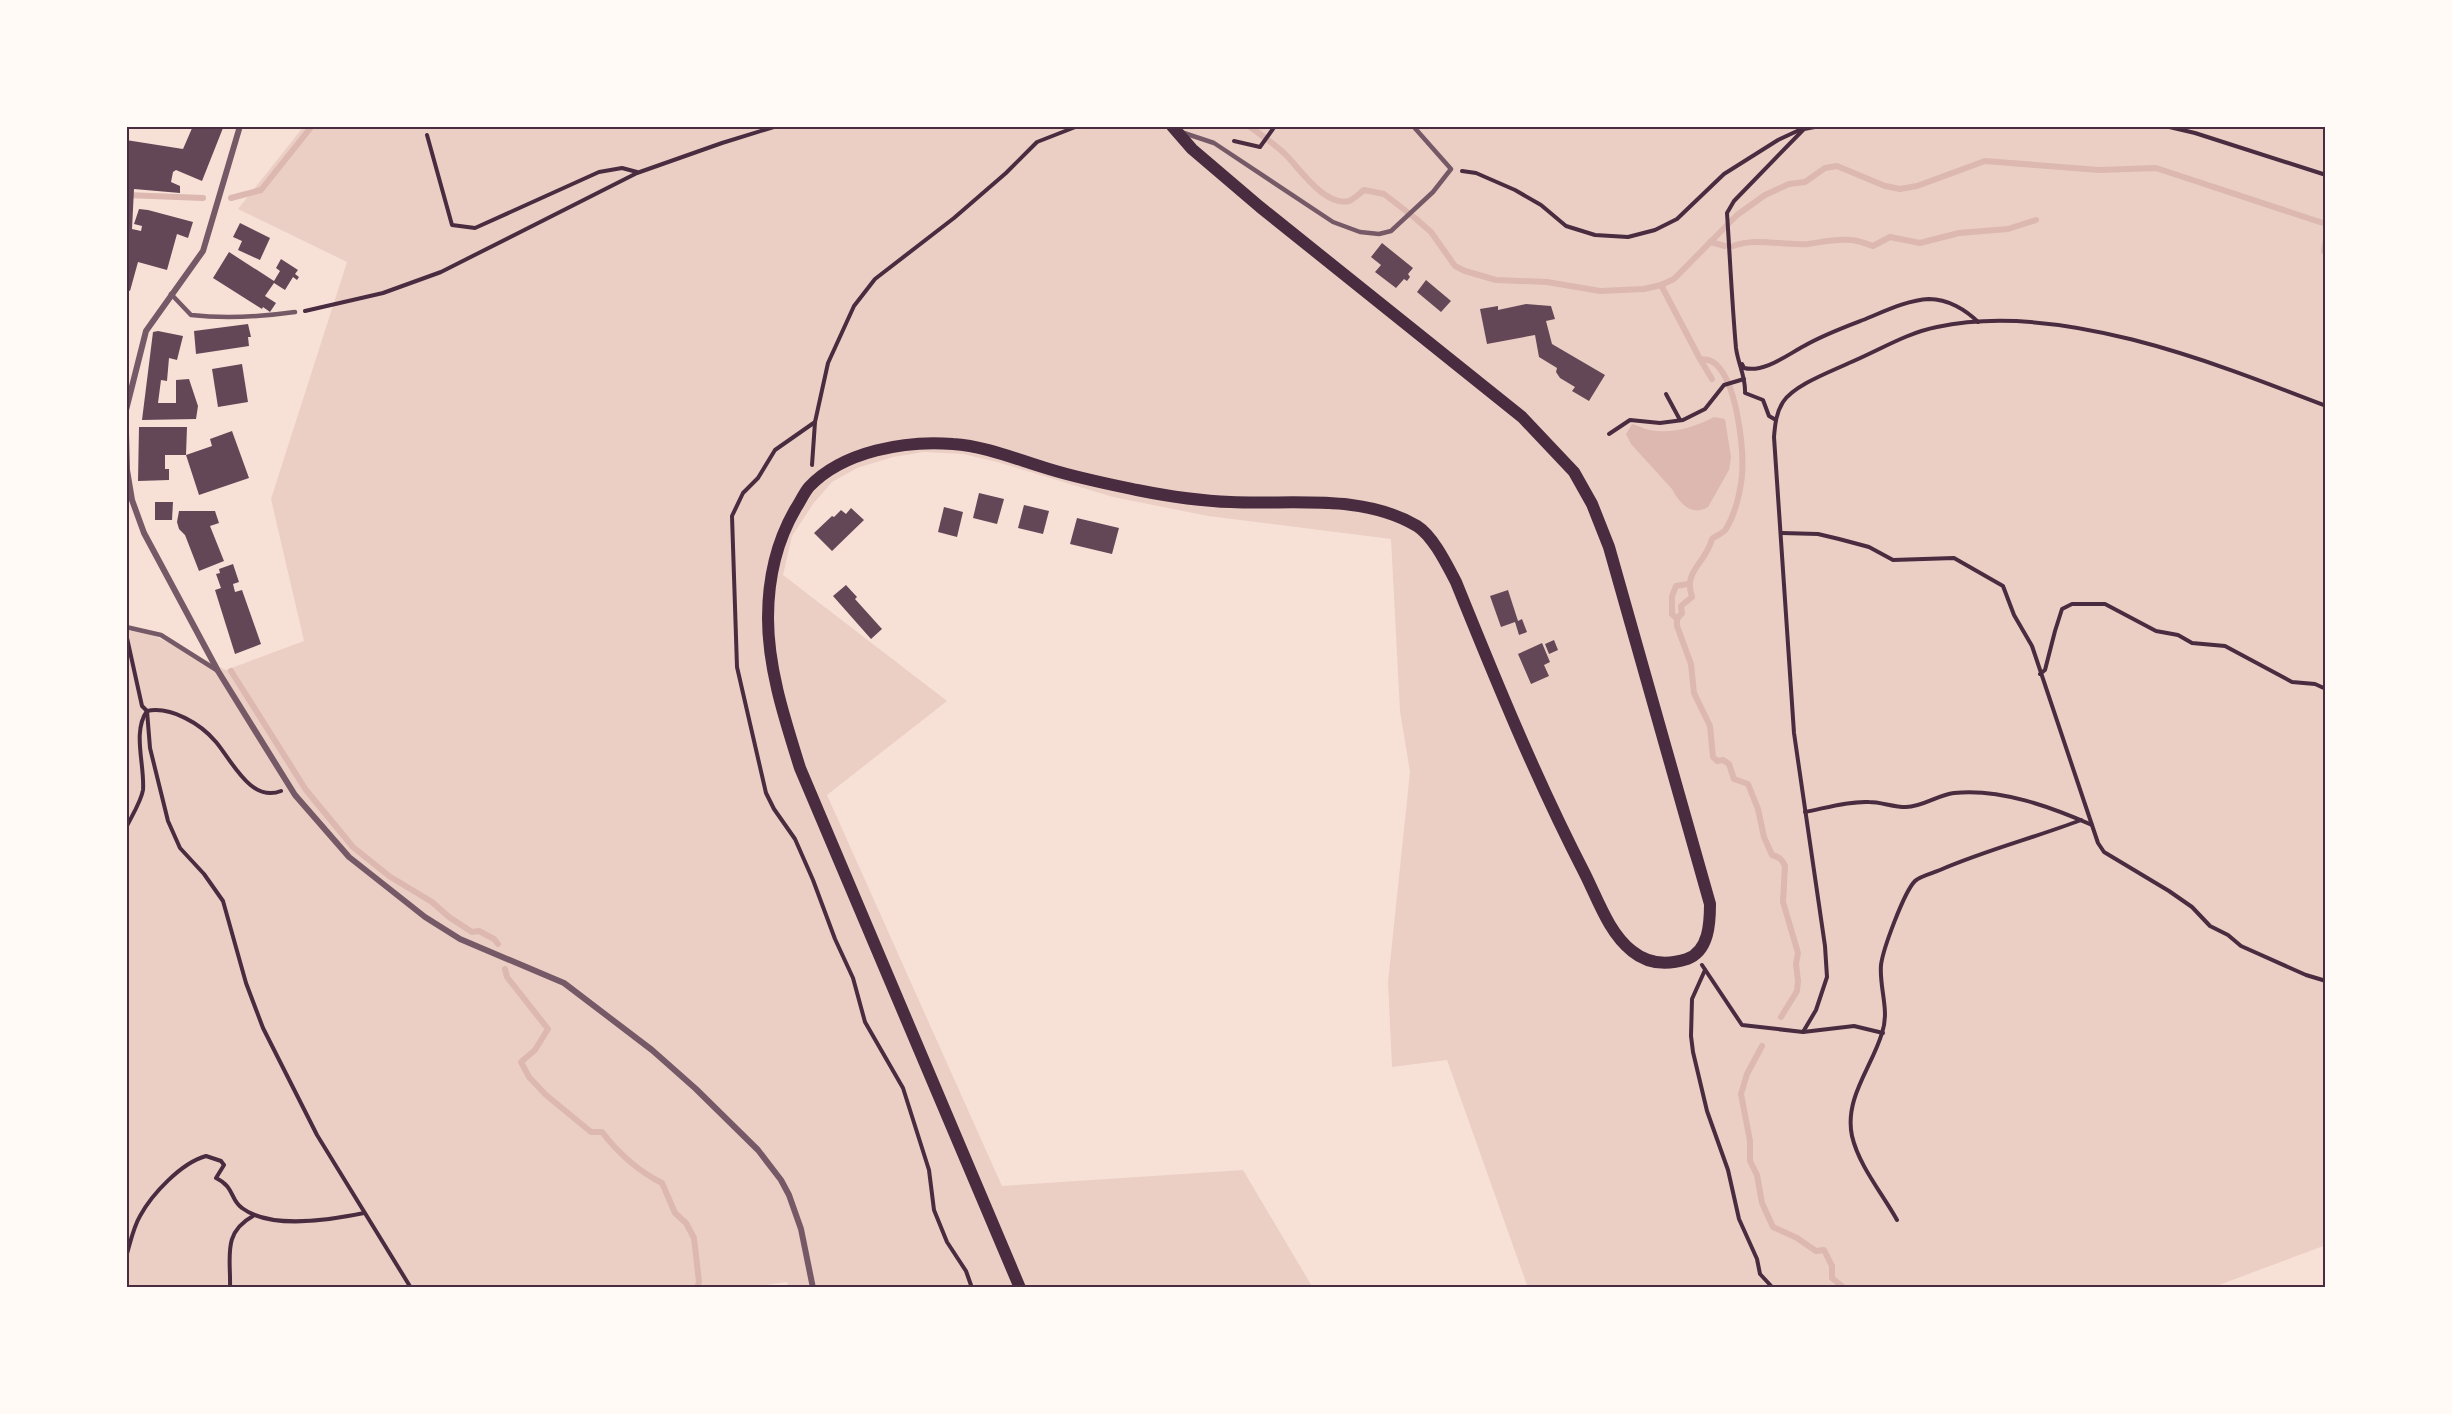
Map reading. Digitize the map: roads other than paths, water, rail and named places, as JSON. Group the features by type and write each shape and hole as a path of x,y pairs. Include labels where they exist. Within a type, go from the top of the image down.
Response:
{"main road":[{"path":"1020,1288 800,768 774,676 768,618 772,569 779,542 808,488 831,469 870,452 915,443 955,444 1085,478 1151,492 1228,502 1358,505 1392,514 1419,527 1442,554 1456,582 1541,786 1611,927 1632,951 1653,963 1672,964 1695,954 1710,930 1710,904 1609,547 1592,504 1574,472 1522,417 1287,229 1192,149 1174,128"}],"street":[{"path":"126,410 146,331 202,251 240,126"},
{"path":"126,433 127,470 132,500 144,533 218,671 290,786 350,857 425,917 460,939 564,983 652,1050 696,1089 758,1150 781,1180 801,1229 813,1288"}],"lane":[{"path":"1174,128 1214,143 1333,222 1360,232 1379,234 1391,231 1433,192 1450,169 1413,126"},
{"path":"171,294 191,315 252,318 295,312"},
{"path":"126,627 160,635 218,671"}],"waterway":[{"path":"231,198 261,190 312,126"},
{"path":"1249,126 1273,143 1314,186 1331,198 1349,201 1364,190 1384,194 1431,232 1455,266 1465,271 1496,280 1547,282 1600,291 1644,289 1674,279 1737,215 1765,195 1789,184 1805,182 1825,168 1837,166 1885,186 1900,189 1917,186 1985,161 2099,170 2156,168 2326,224"},
{"path":"126,195 203,198"},
{"path":"1733,246 1751,242 1808,244 1844,240 1873,246 1890,237 1920,243 1959,233 2008,229 2036,220"},
{"path":"2326,239 2324,251 2326,252"},
{"path":"1710,242 1725,246"},
{"path":"1661,285 1700,359 1711,361 1721,370 1728,383 1740,432 1742,476 1737,503 1726,529 1712,539 1690,580 1692,597 1681,606 1682,613 1677,619 1677,626 1691,664 1694,693 1710,726 1713,757 1717,761 1723,760 1729,764 1734,779 1748,784 1758,809 1764,837 1772,855 1780,859 1785,866 1783,902 1798,953 1796,964 1798,981 1797,991 1781,1017"},
{"path":"1700,359 1712,379"},
{"path":"1677,619 1672,614 1672,596 1676,586 1688,584"},
{"path":"231,671 306,790 353,847 389,876 432,902 449,917 472,932 479,931 494,939 498,944"},
{"path":"505,969 507,977 548,1029 535,1050 521,1062 529,1077 546,1095 591,1132 602,1132 629,1161 662,1183 675,1213 686,1223 694,1238 699,1282 697,1288"},
{"path":"1762,1046 1747,1074 1741,1094 1750,1141 1750,1161 1757,1175 1762,1203 1773,1227 1797,1238 1816,1251 1824,1250 1832,1266 1832,1278 1844,1288"}]}
